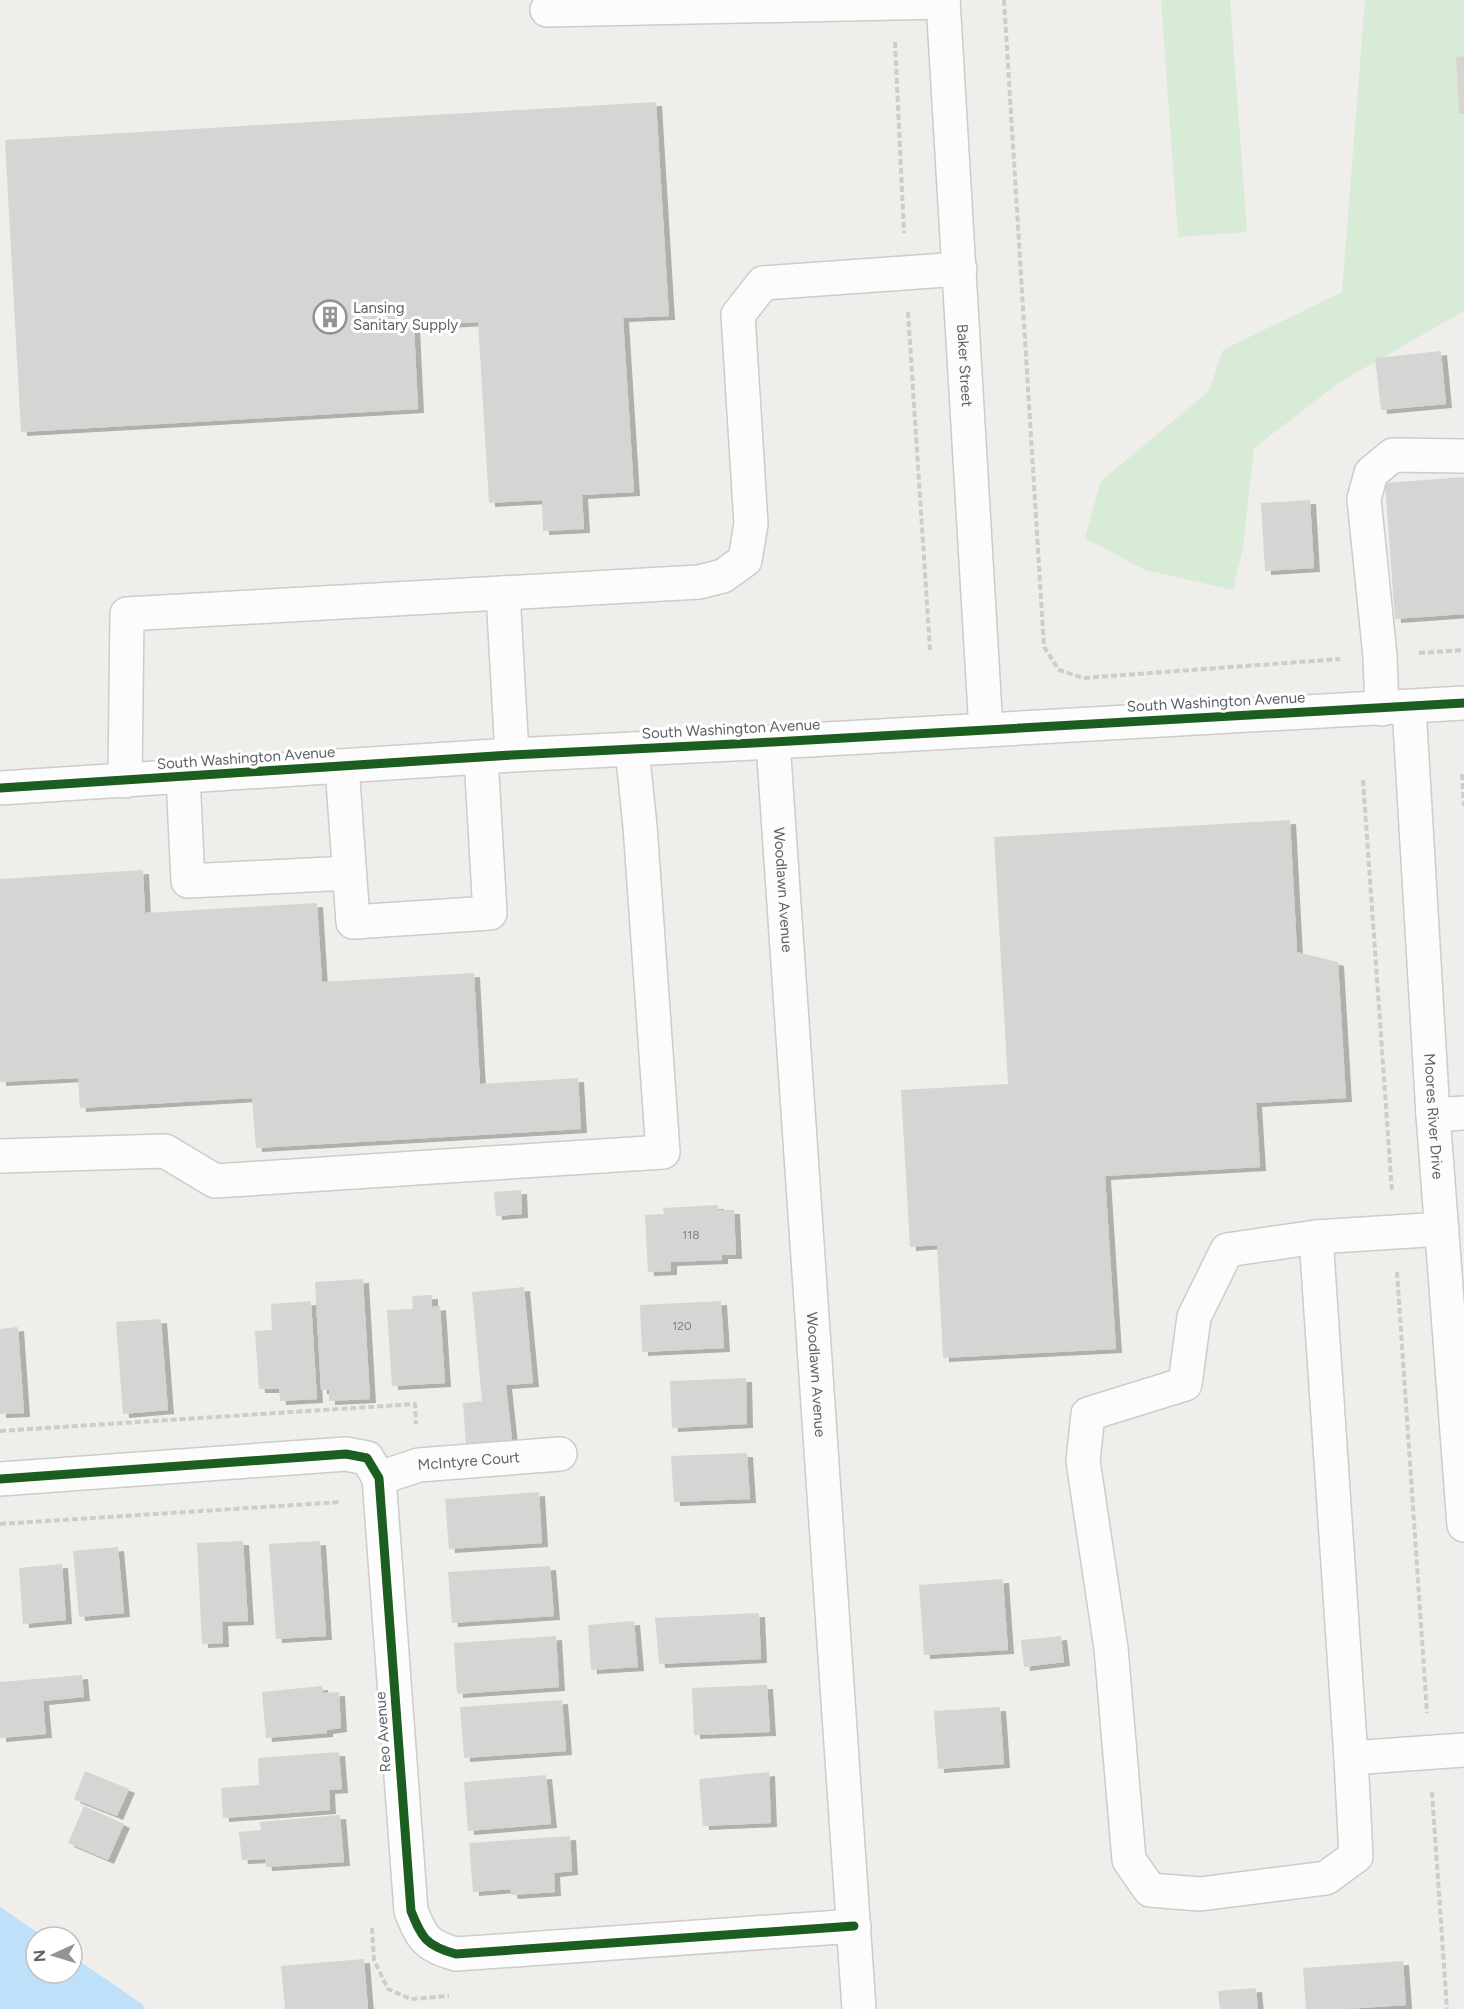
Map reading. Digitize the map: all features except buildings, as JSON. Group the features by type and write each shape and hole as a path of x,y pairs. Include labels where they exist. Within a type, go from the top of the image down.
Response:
{"street":[{"path":"547,10 943,1"},
{"name":"Baker Street","path":"943,1 986,730"},
{"path":"125,781 127,614 699,582 723,576 745,560 751,524 738,315 763,283 960,268"},
{"name":"Moores River Drive","path":"1464,456 1393,455 1371,473 1364,499 1380,656 1396,708 1449,1114 1442,1229 1464,1525"},
{"path":"342,766 353,922 490,913 503,593"},
{"name":"South Washington Avenue","path":"0,788 496,756 1464,703"},
{"name":"Woodlawn Avenue","path":"772,742 859,2009"},
{"path":"0,1156 165,1151 215,1181 663,1152 641,838 632,749"},
{"path":"183,777 188,881 349,873"},
{"path":"1316,1237 1356,1856 1326,1878 1200,1894 1150,1890 1129,1860 1111,1648 1083,1461 1088,1414 1185,1384 1194,1317 1227,1250 1316,1237 1442,1229"},
{"path":"0,1479 346,1454 367,1458 379,1478"},
{"name":"McIntyre Court","path":"379,1478 419,1464 560,1454"},
{"name":"Reo Avenue","path":"379,1478 411,1911 421,1935 438,1949 456,1954 854,1926"},
{"path":"1351,1758 1464,1750"}],"path":[{"path":"1004,0 1044,647 1059,670 1083,678 1464,650"},
{"path":"893,3 906,272 930,650"},
{"path":"1462,774 1464,806"},
{"path":"1364,780 1447,2009"}],"green space":[{"path":"1161,0 1230,0 1247,232 1178,237"},
{"path":"1365,0 1464,0 1464,311 1340,382 1254,448 1243,548 1233,590 1145,570 1085,538 1101,481 1209,391 1223,350 1342,292"}],"water":[{"path":"0,1907 26,1925 24,1925 24,1985 84,1985 84,1964 142,2004 145,2009 0,2009"}],"cycle path":[{"path":"0,788 512,755 1464,703"},
{"path":"0,1479 346,1454 367,1458 379,1478 411,1911 426,1940 438,1948 456,1954 854,1926"}],"place":[{"name":"Lansing Sanitary Supply","path":"330,317"}]}
